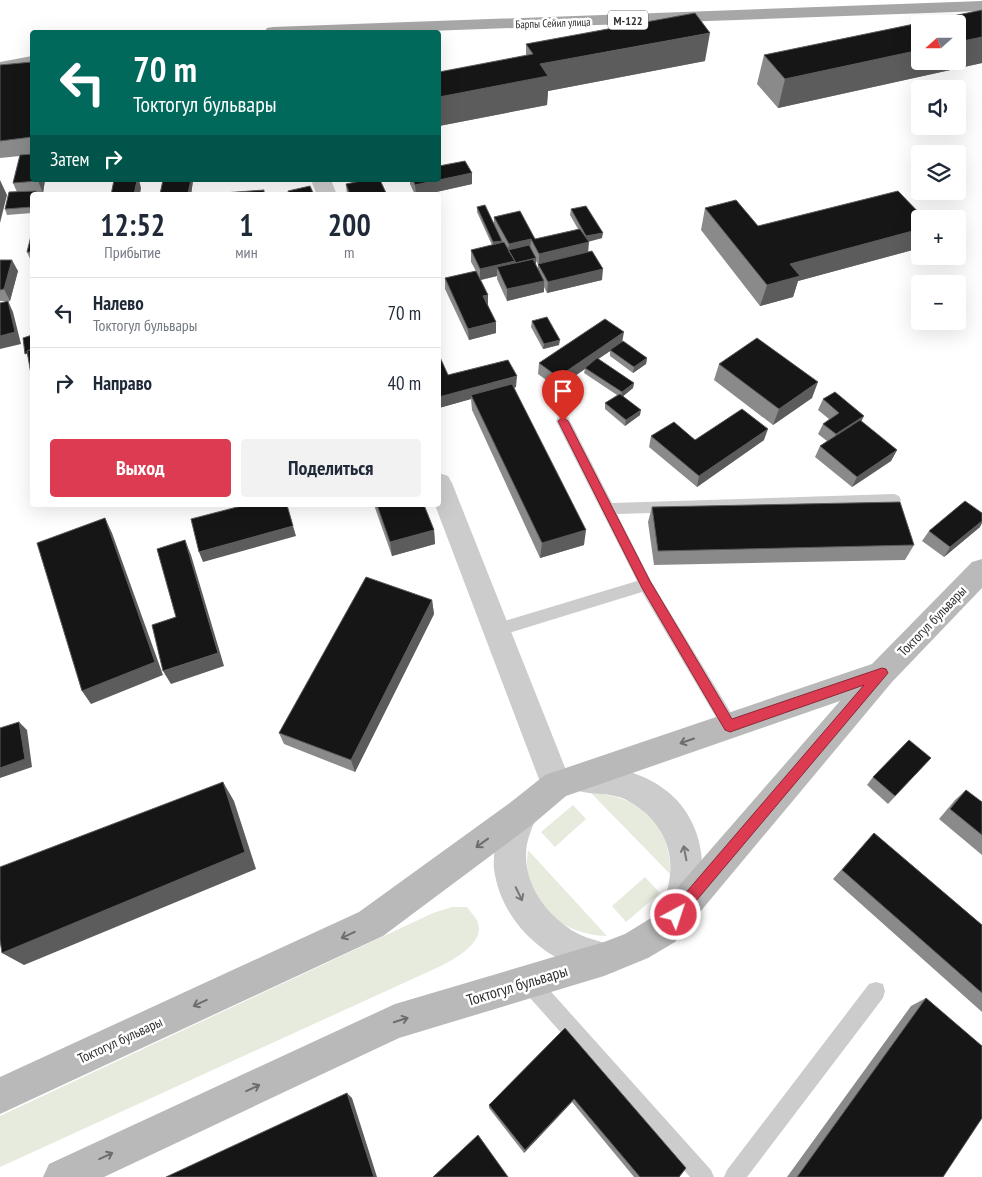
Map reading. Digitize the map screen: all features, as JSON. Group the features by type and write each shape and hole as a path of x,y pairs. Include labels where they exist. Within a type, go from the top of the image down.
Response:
{"main road":[{"name":"Барпы Сейил улица","path":"328,30 982,6"},
{"path":"0,67 30,61"}],"street":[{"path":"441,488 496,630 569,781 611,778 636,787 659,803 677,826 686,853 687,882 679,907 663,930"},
{"name":"Токтогул бульвары","path":"62,1177 395,1022 604,959 636,946 663,930 882,673 982,570"},
{"name":"Токтогул бульвары","path":"0,1096 371,924 569,781 882,673"},
{"path":"522,814 515,832 510,854 514,883 527,911 549,934 575,950 604,959"}],"lane":[{"path":"563,421 646,585 730,726"},
{"path":"608,509 894,500"},
{"path":"496,630 646,585"},
{"path":"529,982 704,1177"},
{"path":"734,1177 876,991"}],"shaded area":[{"path":"591,793 624,799 638,806 649,816 659,827 665,841 669,856 670,874"},
{"path":"573,805 586,819 555,847 541,832"},
{"path":"528,850 607,936 589,934 573,929 546,911 530,884 527,868"},
{"path":"645,877 660,893 626,922 612,906"},
{"path":"452,907 467,907 477,920 479,928 474,942 462,954 447,963 0,1167 0,1116 433,913"}],"building":[{"path":"982,10 982,37 966,40 966,15 958,15"},
{"path":"695,13 710,33 540,64 548,76 441,97 441,72 533,54 526,44"},
{"path":"911,25 911,52 785,79 764,55"},
{"path":"30,62 30,137 0,141 0,65"},
{"path":"30,154 30,182 13,183 20,155"},
{"path":"465,161 472,173 441,180 441,166"},
{"path":"114,182 137,182 135,192 112,192"},
{"path":"163,182 191,182 188,192 160,192"},
{"path":"381,182 386,192 349,192 346,184"},
{"path":"414,182 429,182 415,185"},
{"path":"310,186 313,192 288,192"},
{"path":"264,190 264,192 237,192"},
{"path":"36,191 30,192 30,207 5,209 9,192"},
{"path":"898,191 916,210 911,210 911,231 790,264 800,276 767,285 705,208 736,200 758,226"},
{"path":"485,205 502,241 493,242 477,207"},
{"path":"586,206 603,233 586,236 571,209"},
{"path":"520,211 535,239 580,229 589,242 539,254 531,239 509,244 494,217"},
{"path":"30,240 30,252 27,252"},
{"path":"504,242 515,261 480,269 471,250"},
{"path":"529,245 536,258 516,263 508,250"},
{"path":"592,251 603,269 548,282 538,264"},
{"path":"533,259 544,281 507,289 497,267"},
{"path":"0,260 12,260 4,289 0,290"},
{"path":"476,271 488,295 483,296 496,322 468,329 445,278"},
{"path":"8,301 15,332 0,336 0,303"},
{"path":"547,317 560,340 544,344 532,321"},
{"path":"605,319 624,332 558,377 539,363"},
{"path":"30,336 30,350 25,354 23,338"},
{"path":"757,338 818,382 779,409 719,364"},
{"path":"623,341 647,358 634,367 610,350"},
{"path":"30,350 30,368 27,351"},
{"path":"597,358 634,383 622,392 585,368"},
{"path":"441,359 448,375 508,360 517,376 441,396"},
{"path":"512,384 586,530 542,543 471,395"},
{"path":"835,392 864,416 836,434 823,424 839,413 823,399"},
{"path":"620,394 641,410 626,420 605,403"},
{"path":"742,409 768,429 699,476 651,436 674,422 695,440"},
{"path":"860,420 897,450 857,477 820,446"},
{"path":"965,501 982,513 982,521 950,547 929,531"},
{"path":"900,502 914,545 658,551 652,507"},
{"path":"237,507 288,507 293,526 199,552 191,519"},
{"path":"378,507 425,507 434,530 390,542"},
{"path":"105,518 155,662 82,691 37,543"},
{"path":"185,540 218,653 163,671 152,625 176,617 157,549"},
{"path":"366,577 432,600 351,760 279,733"},
{"path":"19,722 25,759 0,768 0,728"},
{"path":"909,740 931,758 895,796 873,777"},
{"path":"223,782 245,852 2,953 0,940 0,867"},
{"path":"966,790 982,802 982,835 950,809"},
{"path":"874,833 982,925 982,993 842,870"},
{"path":"926,998 982,1046 982,1118 943,1177 797,1177"},
{"path":"565,1028 686,1168 679,1177 640,1177 574,1099 525,1150 489,1105"},
{"path":"347,1093 374,1177 166,1177"},
{"path":"478,1135 508,1177 433,1177"}],"route":[{"path":"563,421 646,585 730,726 882,673 676,915"}]}
